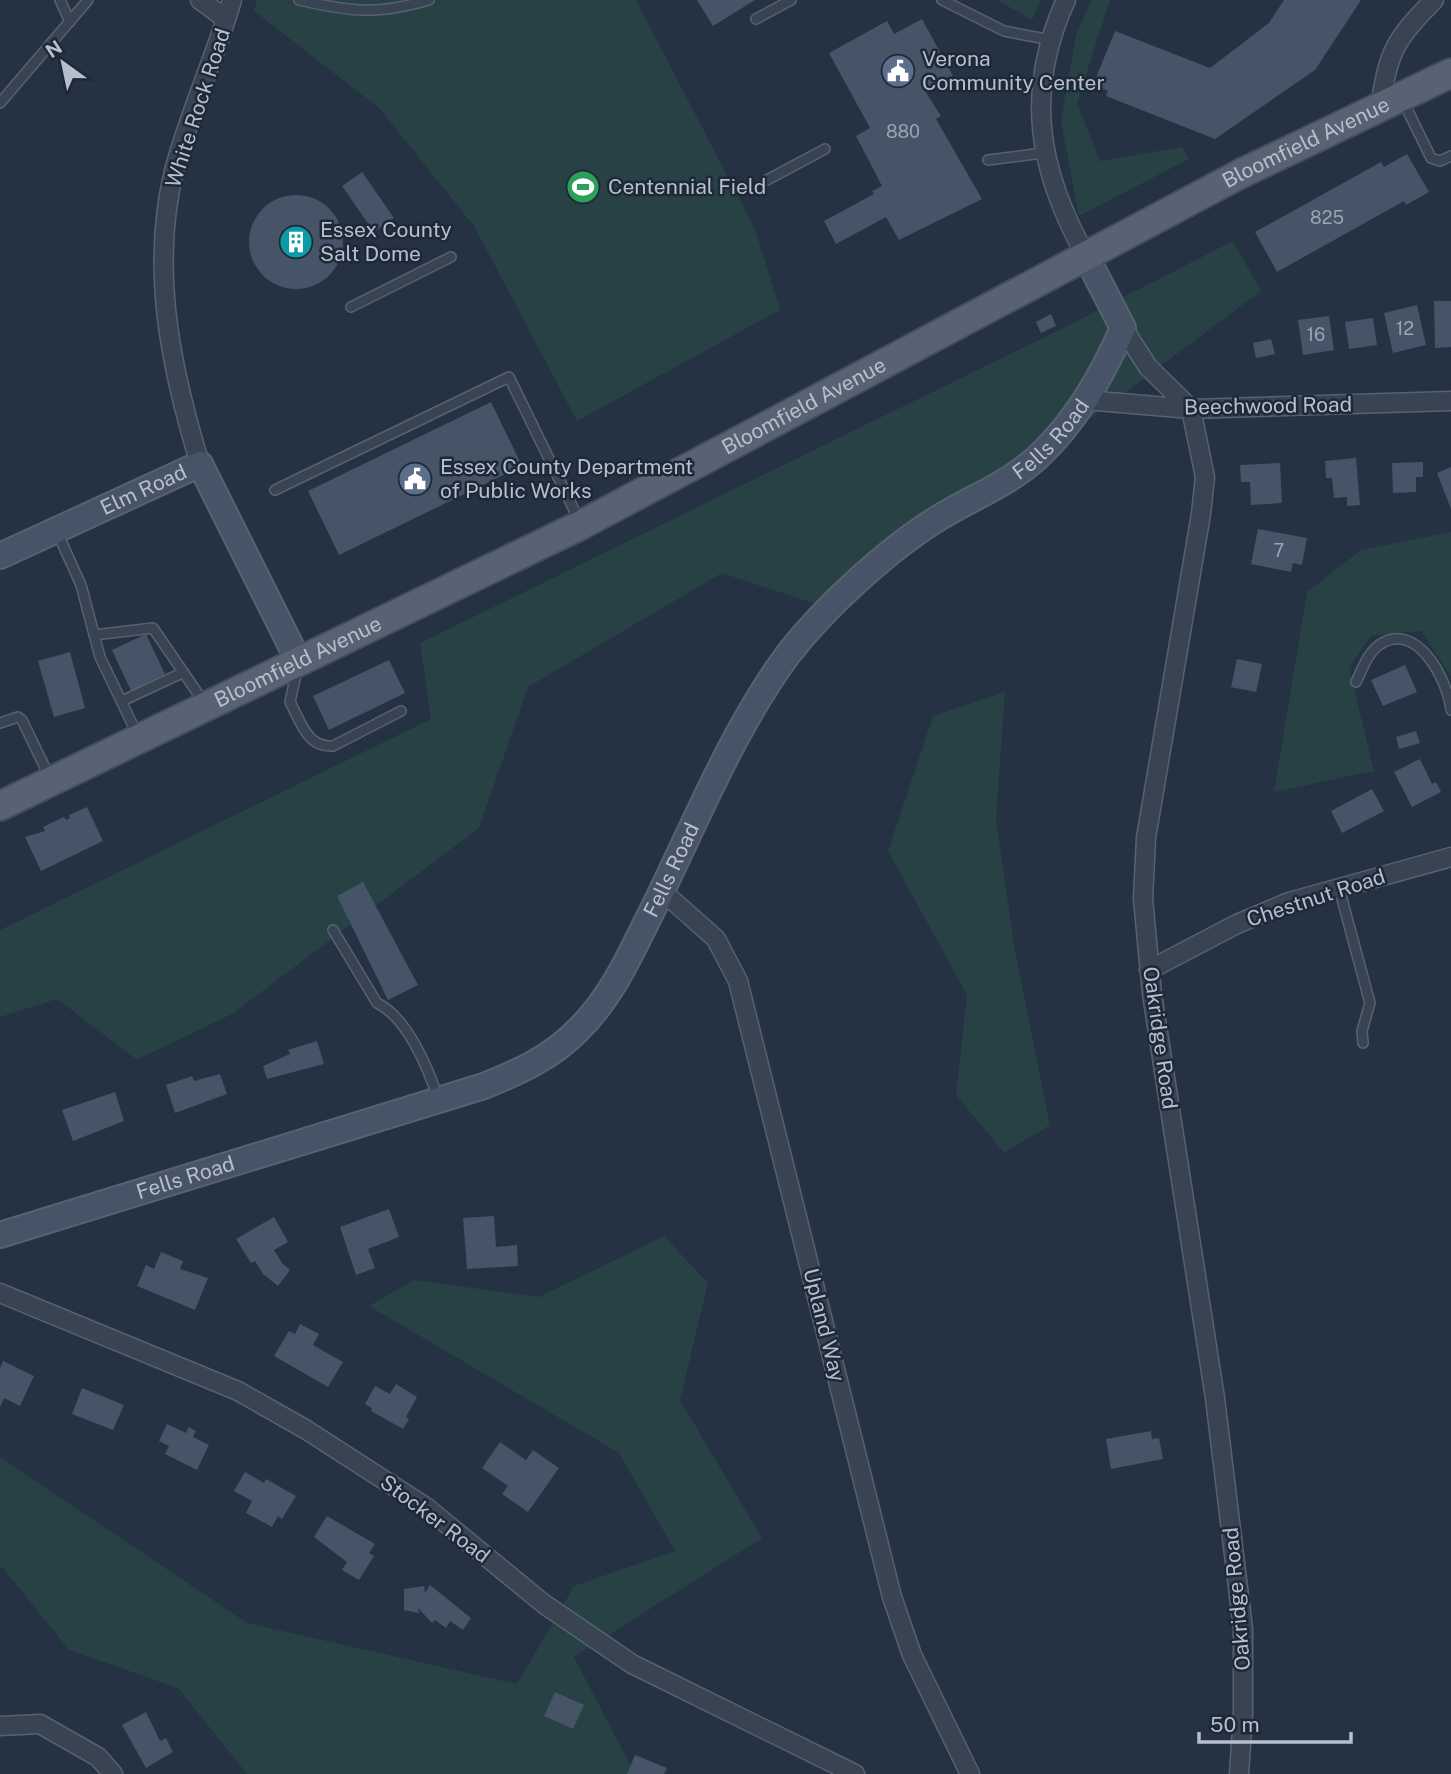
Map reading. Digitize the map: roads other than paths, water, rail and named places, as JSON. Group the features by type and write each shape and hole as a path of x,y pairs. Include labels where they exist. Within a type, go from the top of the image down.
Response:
{"main road":[{"name":"Bloomfield Avenue","path":"0,806 581,525 1240,174 1451,73"}],"street":[{"path":"200,0 226,19"},
{"name":"White Rock Road","path":"200,464 189,430 166,321 164,238 168,199 182,144 232,0"},
{"path":"1066,0 1051,40 1041,89 1043,153 1058,203 1124,328 1148,367 1191,409"},
{"path":"1391,102 1386,67 1399,35 1434,0"},
{"name":"Fells Road","path":"0,1235 484,1086 523,1070 578,1031 618,978 758,700 808,631 848,591 916,533 952,510 995,488 1029,465 1058,436 1085,400 1124,328"},
{"name":"Beechwood Road","path":"1085,400 1191,409 1451,401"},
{"name":"Oakridge Road","path":"1191,409 1202,456 1204,496 1146,838 1143,899 1149,970 1213,1384 1243,1629 1243,1715 1239,1774"},
{"name":"Elm Road","path":"0,556 200,464 299,662"},
{"name":"Chestnut Road","path":"1149,970 1237,924 1289,902 1451,857"},
{"name":"Upland Way","path":"662,891 716,939 738,981 892,1597 912,1655 970,1774"},
{"name":"Stocker Road","path":"0,1293 249,1397 426,1507 544,1604 632,1664 855,1774"},
{"path":"0,1726 40,1724 98,1757 113,1774"}],"lane":[{"path":"60,0 70,22"},
{"path":"0,103 88,0"},
{"path":"302,0 336,8 389,11 429,0"},
{"path":"756,19 791,0"},
{"path":"942,0 1004,31 1051,40"},
{"path":"1391,102 1432,158 1440,161 1451,156"},
{"path":"767,180 825,149"},
{"path":"988,160 1043,153"},
{"path":"351,307 450,257"},
{"path":"275,490 509,377 581,525"},
{"path":"56,531 81,585 100,657 139,738"},
{"path":"94,635 153,628 206,706"},
{"path":"1356,682 1365,661 1378,646 1390,640 1405,642 1418,648 1436,665 1449,693 1451,710"},
{"path":"299,662 290,702 310,740 321,747 333,747 401,710"},
{"path":"122,701 182,673"},
{"path":"0,723 18,717 22,720 51,781"},
{"path":"1339,886 1370,1003 1362,1031 1363,1043"},
{"path":"333,930 377,1003 388,1009 425,1062 438,1100"}],"place":[{"name":"Verona Community Center","path":"898,71"},
{"name":"Centennial Field","path":"583,187"},
{"name":"Essex County Salt Dome","path":"296,242"},
{"name":"Essex County Department of Public Works","path":"415,479"}]}
